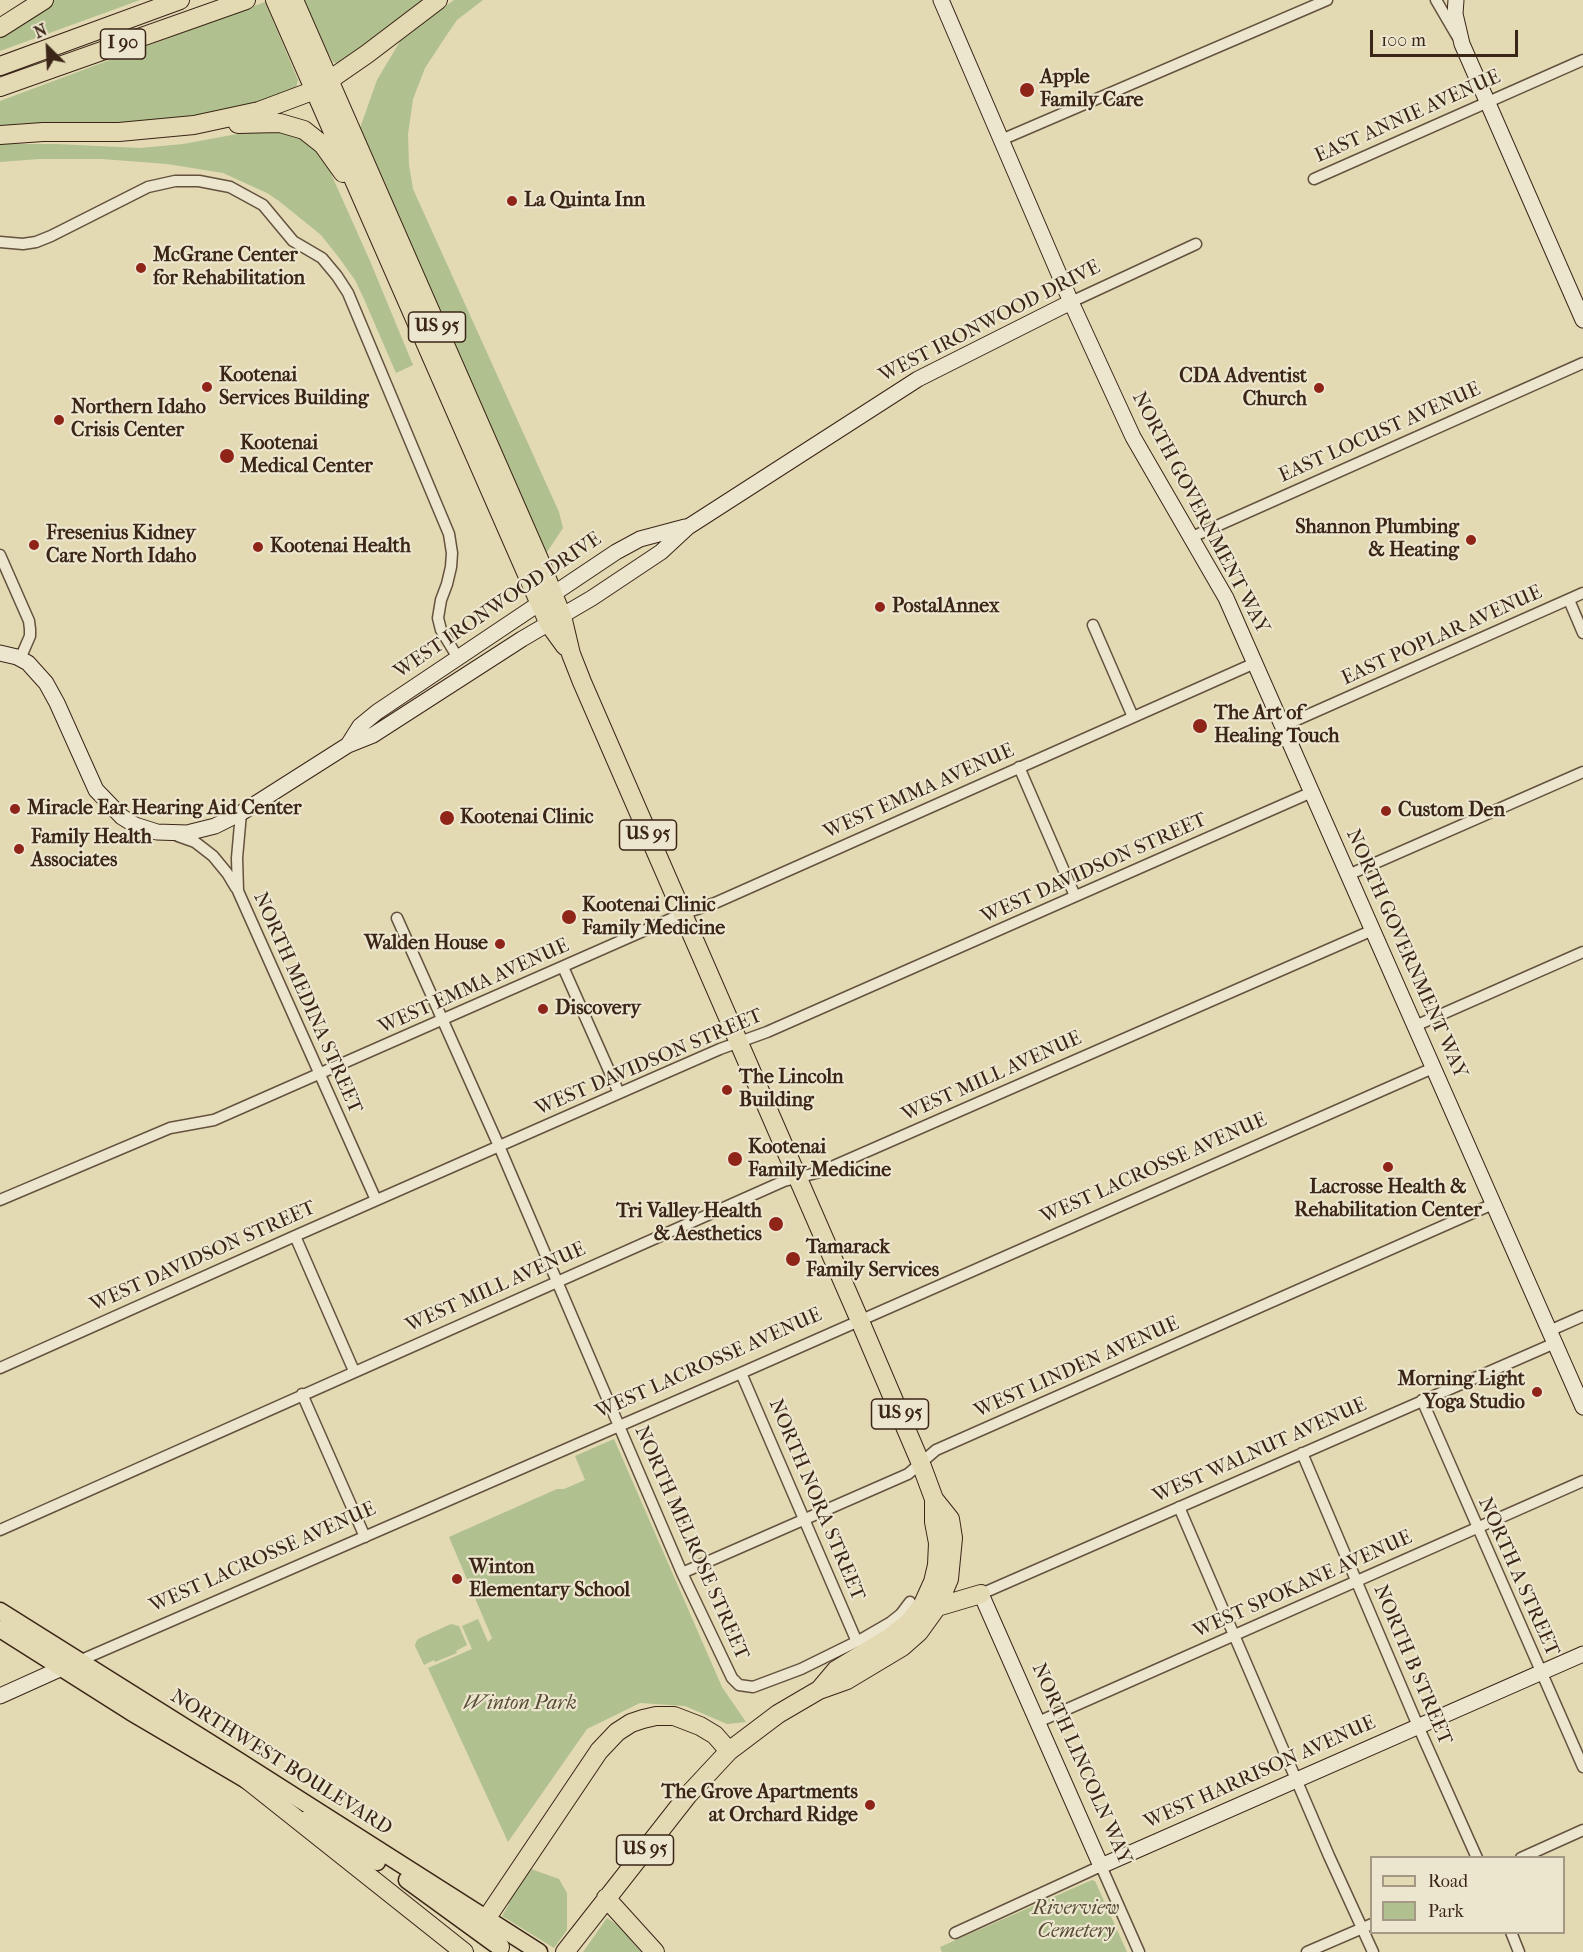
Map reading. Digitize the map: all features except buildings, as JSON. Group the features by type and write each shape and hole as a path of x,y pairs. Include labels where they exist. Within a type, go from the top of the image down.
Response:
{"highway":[{"path":"0,28 44,0"},
{"name":"I 90","path":"0,66 180,0"},
{"name":"I 90","path":"0,87 246,0"},
{"name":"US 95","path":"275,0 292,10 322,85 860,1321 934,1499 950,1519 953,1538 951,1571 937,1607 919,1632 902,1647 846,1680 819,1690 778,1714 729,1751 688,1795 566,1952"},
{"path":"0,135 43,132 119,132 225,120 260,111 322,85 438,0"},
{"name":"US 95","path":"322,85 363,201 547,599"},
{"path":"195,124 279,123 303,130 323,145 363,201"},
{"name":"US 95","path":"819,1690 836,1670 890,1638 908,1623 922,1604 933,1582 937,1565 938,1543 934,1522 934,1499"},
{"path":"951,1571 955,1580 961,1585 981,1593"},
{"path":"937,1607 981,1593"},
{"path":"503,1949 487,1930 486,1918 599,1751 617,1732 643,1719 674,1716 700,1726 715,1735 729,1751"},
{"path":"245,1778 464,1952"},
{"path":"606,1898 656,1952"}],"main road":[{"name":"NORTHWEST BOULEVARD","path":"0,1611 539,1952"},
{"name":"NORTHWEST BOULEVARD","path":"0,1629 131,1712 245,1778 314,1824 408,1881 503,1949"}],"street":[{"name":"NORTH GOVERNMENT WAY","path":"940,0 1071,302 1133,437 1226,598 1583,1407"},
{"path":"1001,140 1327,0"},
{"path":"1436,0 1462,44 1583,320"},
{"path":"1456,0 1455,14 1462,44"},
{"name":"EAST ANNIE AVENUE","path":"1314,179 1583,60"},
{"path":"0,242 23,244 36,242 148,187 175,181 199,181 230,187 263,205 293,241 322,258 348,293 449,534 452,553 451,567 438,618 441,630 458,658"},
{"name":"WEST IRONWOOD DRIVE","path":"0,653 28,663 52,691 90,779 103,800 122,817 135,825 157,832 171,834 201,830 242,813 348,744 373,735 661,552 688,527 918,379 1071,302 1196,244"},
{"name":"EAST LOCUST AVENUE","path":"1192,537 1583,363"},
{"name":"WEST IRONWOOD DRIVE","path":"348,744 360,726 377,712 616,552 640,539 688,527"},
{"path":"0,555 29,621 30,636 20,659"},
{"name":"EAST POPLAR AVENUE","path":"1283,726 1583,593"},
{"path":"1569,600 1583,633"},
{"path":"1093,625 1133,717"},
{"name":"WEST EMMA AVENUE","path":"0,1200 170,1128 214,1120 682,914 715,903 1255,663"},
{"path":"1019,767 1075,896"},
{"path":"1348,875 1583,772"},
{"name":"WEST DAVIDSON STREET","path":"0,1368 619,1093 720,1049 767,1032 1312,792"},
{"name":"NORTH MEDINA STREET","path":"242,813 237,858 238,891 376,1200"},
{"path":"171,834 195,842 207,851 220,863 238,891"},
{"name":"NORTH MELROSE STREET","path":"397,918 444,1019 682,1573 732,1678 739,1685 753,1687 764,1684 824,1659 857,1642"},
{"name":"WEST MILL AVENUE","path":"0,1530 784,1181 820,1172 1373,930"},
{"path":"1415,1026 1583,952"},
{"path":"564,967 619,1093"},
{"name":"WEST LACROSSE AVENUE","path":"0,1696 619,1427 1433,1068"},
{"name":"WEST LINDEN AVENUE","path":"682,1573 912,1472 936,1450 1493,1204"},
{"path":"294,1236 354,1371"},
{"name":"WEST WALNUT AVENUE","path":"981,1593 1422,1400 1552,1337 1583,1316"},
{"name":"NORTH NORA STREET","path":"741,1373 857,1642"},
{"path":"302,1394 365,1537"},
{"name":"NORTH A STREET","path":"1422,1400 1476,1528 1583,1767"},
{"name":"NORTH B STREET","path":"1302,1453 1418,1726 1477,1856"},
{"name":"WEST SPOKANE AVENUE","path":"1038,1722 1583,1481"},
{"path":"1179,1507 1297,1780 1367,1926 1373,1952"},
{"name":"NORTH LINCOLN WAY","path":"981,1593 1139,1952"},
{"path":"857,1642 891,1622 910,1602"},
{"name":"WEST HARRISON AVENUE","path":"955,1933 1101,1866 1583,1654"},
{"path":"1523,1856 1583,1830"},
{"path":"1307,1952 1367,1926"},
{"path":"1511,1934 1519,1952"}],"green space":[{"path":"53,0 140,0 0,51 0,35"},
{"path":"299,0 425,0 341,62 336,63 333,62"},
{"path":"454,0 483,0 457,20 425,68 413,99 408,134 409,165 413,189 559,512 563,528 545,555 360,128 377,80 402,38"},
{"path":"265,2 298,80 296,87 291,91 275,98 220,113 160,124 0,130 0,101"},
{"path":"259,130 286,131 309,143 324,158 413,365 396,373 355,280 340,259 321,235 267,193 223,173 167,164 102,159 39,159 0,162 0,144 140,148 183,144"},
{"name":"Winton Park","path":"614,1439 722,1687 746,1722 727,1724 685,1706 640,1703 587,1729 508,1842 428,1668 472,1649 462,1626 478,1619 488,1642 492,1638 449,1537 557,1489 564,1489 585,1480 575,1456"},
{"path":"451,1624 459,1626 467,1645 456,1651 457,1653 424,1665 415,1646 416,1642"},
{"path":"531,1869 559,1879 567,1893 567,1930 554,1948 502,1916 509,1904 506,1901"},
{"name":"Riverview Cemetery","path":"1092,1880 1095,1881 1127,1952 942,1952 940,1947"},
{"path":"607,1918 616,1924 644,1952 583,1952"}],"place":[{"name":"Apple Family Care","path":"1027,90"},
{"name":"La Quinta Inn","path":"512,201"},
{"name":"McGrane Center for Rehabilitation","path":"141,268"},
{"name":"Kootenai Services Building","path":"207,387"},
{"name":"CDA Adventist Church","path":"1319,388"},
{"name":"Northern Idaho Crisis Center","path":"59,420"},
{"name":"Kootenai Medical Center","path":"227,456"},
{"name":"Shannon Plumbing & Heating","path":"1471,540"},
{"name":"Fresenius Kidney Care North Idaho","path":"34,545"},
{"name":"Kootenai Health","path":"258,547"},
{"name":"PostalAnnex","path":"880,607"},
{"name":"The Art of Healing Touch","path":"1200,726"},
{"name":"Miracle Ear Hearing Aid Center","path":"15,809"},
{"name":"Custom Den","path":"1386,811"},
{"name":"Kootenai Clinic","path":"447,818"},
{"name":"Family Health Associates","path":"19,849"},
{"name":"Kootenai Clinic Family Medicine","path":"569,917"},
{"name":"Walden House","path":"500,944"},
{"name":"Discovery","path":"543,1009"},
{"name":"The Lincoln Building","path":"727,1090"},
{"name":"Kootenai Family Medicine","path":"735,1159"},
{"name":"Lacrosse Health & Rehabilitation Center","path":"1388,1167"},
{"name":"Tri Valley Health & Aesthetics","path":"776,1224"},
{"name":"Tamarack Family Services","path":"793,1259"},
{"name":"Morning Light Yoga Studio","path":"1537,1392"},
{"name":"Winton Elementary School","path":"457,1579"},
{"name":"The Grove Apartments at Orchard Ridge","path":"870,1805"}]}
